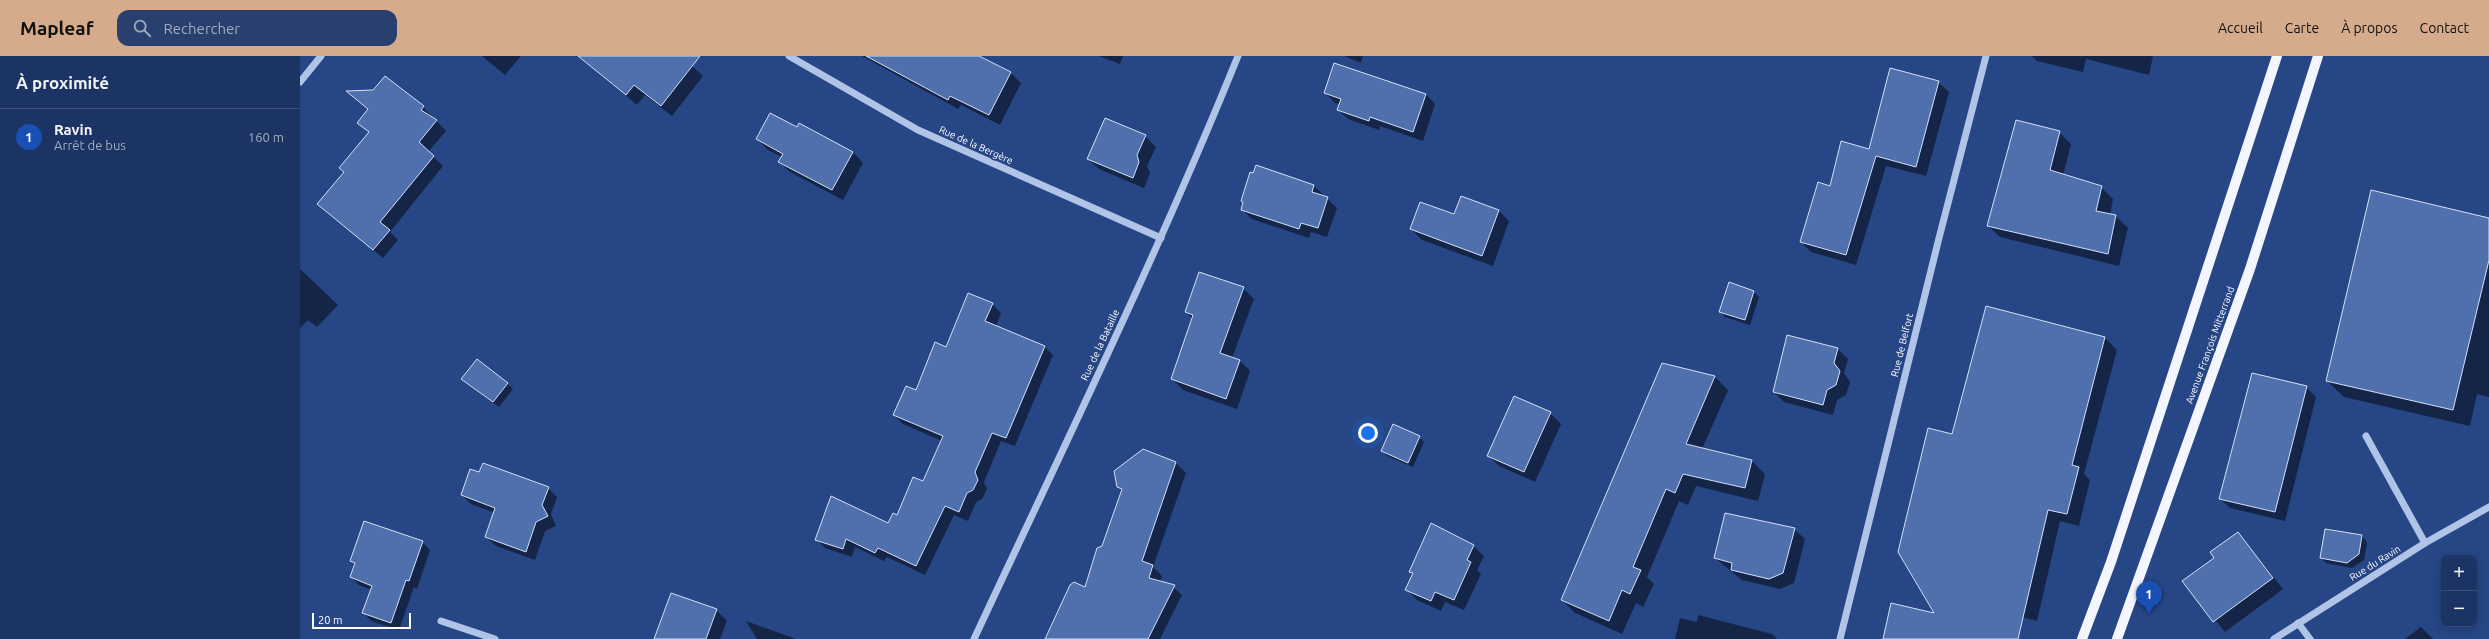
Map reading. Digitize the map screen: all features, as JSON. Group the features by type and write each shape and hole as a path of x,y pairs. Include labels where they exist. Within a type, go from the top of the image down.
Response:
{"main road":[{"path":"2082,639 2111,562 2277,56"},
{"name":"Avenue François Mitterrand","path":"2117,639 2250,269 2318,56"}],"street":[{"path":"300,82 321,56"},
{"name":"Rue de la Bergère","path":"789,56 918,130 1161,238"},
{"name":"Rue de la Bataille","path":"974,639 1161,238 1199,153 1238,56"},
{"name":"Rue de Belfort","path":"1840,639 1938,242 1986,56"},
{"path":"2366,436 2425,543"},
{"name":"Rue du Ravin","path":"2274,639 2425,543 2489,507"},
{"path":"441,621 495,639"},
{"path":"2298,623 2310,639"}],"building":[{"path":"578,56 700,56 661,106 634,85 626,95"},
{"path":"866,56 979,56 1011,72 989,115 950,96 948,100"},
{"path":"1334,63 1426,94 1413,132 1370,117 1369,121 1337,110 1341,99 1324,93"},
{"path":"1890,68 1939,81 1916,167 1876,156 1846,255 1800,242 1818,182 1830,186 1841,141 1869,149"},
{"path":"385,76 424,106 421,110 437,120 419,142 434,156 380,222 390,230 373,250 317,204 344,172 339,168 369,132 357,123 368,109 346,91 373,90"},
{"path":"770,113 797,127 799,123 853,152 832,190 778,162 783,154 756,139"},
{"path":"1105,118 1146,135 1137,155 1139,162 1133,178 1087,159"},
{"path":"2016,120 2060,131 2050,170 2102,186 2096,211 2116,215 2108,254 1987,226"},
{"path":"1256,165 1314,185 1312,192 1328,197 1318,228 1301,223 1299,229 1241,210 1243,202 1241,201 1250,172 1253,173"},
{"path":"2371,190 2489,218 2489,260 2453,410 2326,381"},
{"path":"1461,196 1499,210 1482,256 1410,229 1420,202 1454,214"},
{"path":"1199,272 1244,287 1220,353 1240,360 1226,399 1171,379 1193,315 1185,312"},
{"path":"1729,282 1754,291 1745,320 1719,312"},
{"path":"968,293 993,303 985,321 1045,346 1006,438 992,433 975,472 978,480 973,490 967,493 959,512 945,506 916,566 878,548 875,553 846,539 843,549 815,540 831,496 888,523 893,513 897,515 913,477 923,481 943,436 893,415 906,386 916,390 935,342 946,347"},
{"path":"1986,306 2105,337 2072,465 2079,467 2067,514 2048,510 2018,639 1883,639 1891,603 1934,613 1898,552 1928,428 1952,434"},
{"path":"1787,335 1838,348 1834,363 1840,371 1836,385 1827,390 1823,405 1773,392"},
{"path":"477,359 508,383 493,402 461,379"},
{"path":"1662,363 1715,376 1686,444 1752,460 1745,488 1683,474 1675,493 1666,489 1633,567 1641,570 1630,594 1622,590 1609,621 1561,600"},
{"path":"2252,373 2307,386 2275,512 2219,499"},
{"path":"1514,396 1551,412 1524,472 1487,456"},
{"path":"1393,424 1420,436 1408,463 1381,451"},
{"path":"1143,449 1176,462 1142,561 1153,565 1149,578 1175,585 1148,639 1045,639 1070,585 1074,582 1085,587 1097,548 1102,546 1122,489 1117,487 1114,471"},
{"path":"483,463 549,487 542,505 548,516 536,522 526,552 485,537 495,508 461,495 470,469 479,472"},
{"path":"1725,513 1795,528 1783,573 1769,579 1731,570 1732,563 1714,558"},
{"path":"364,521 423,541 409,581 406,580 391,623 362,613 372,586 350,577 355,563 350,561"},
{"path":"1431,523 1474,545 1467,560 1471,562 1454,600 1435,592 1431,601 1405,590 1413,573 1409,572"},
{"path":"2325,529 2362,535 2359,554 2347,563 2320,558"},
{"path":"2238,532 2273,578 2213,622 2182,581 2214,558 2210,552"},
{"path":"671,593 717,609 706,639 654,639"}],"place":[{"name":"Ravin","path":"2149,614"}]}
